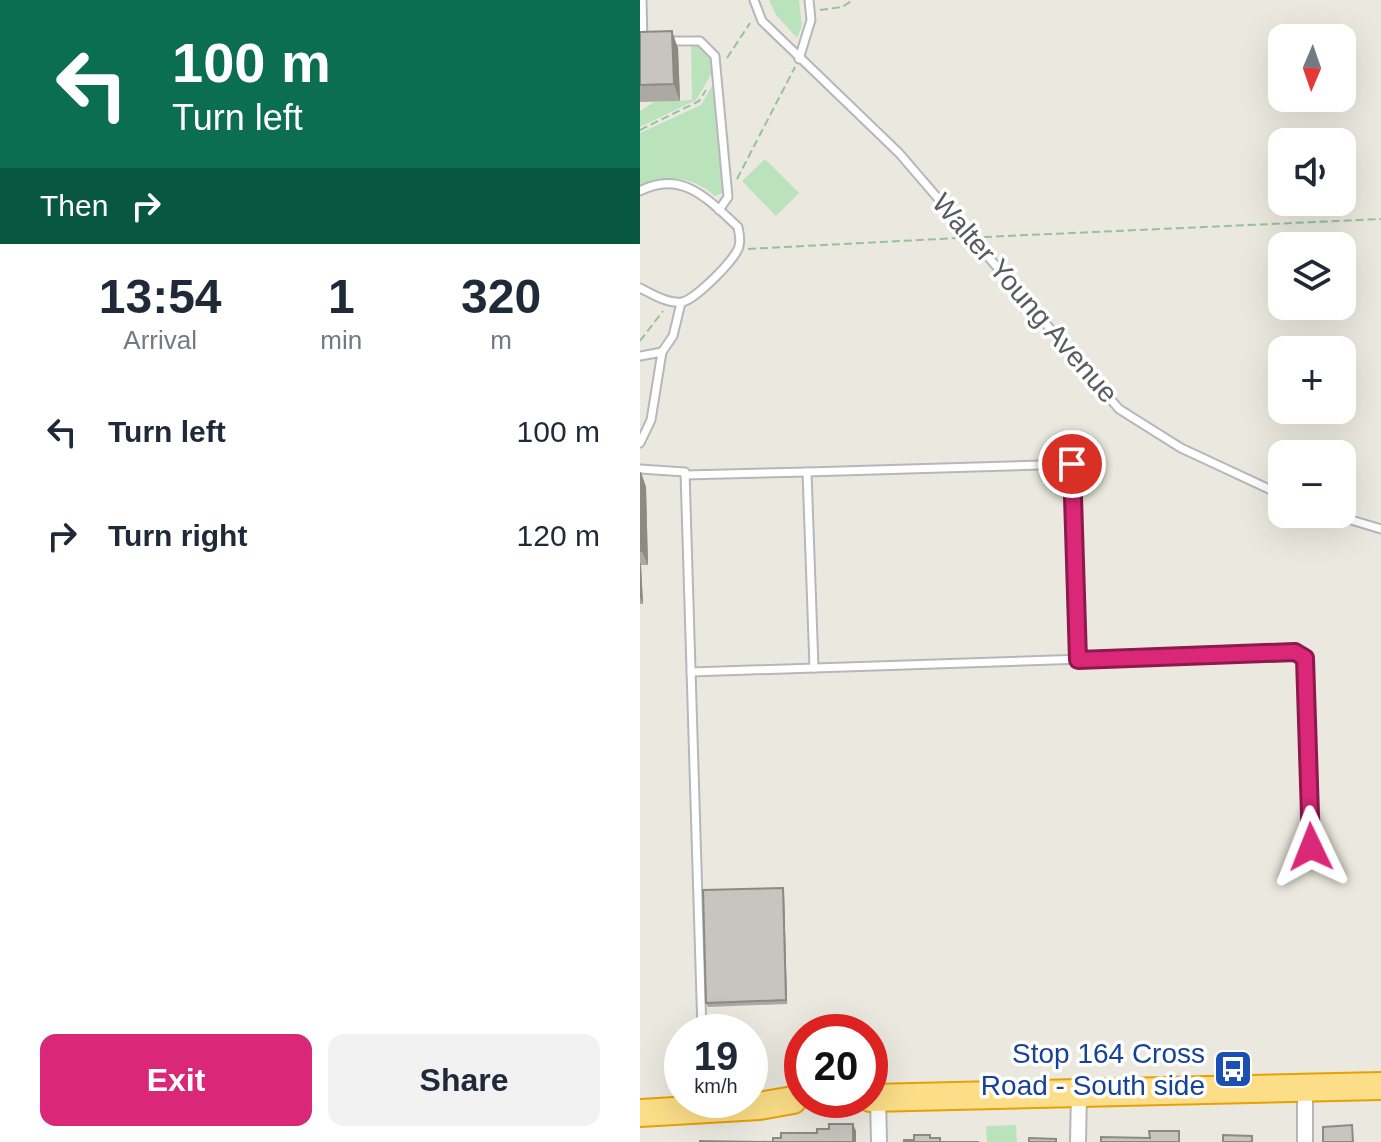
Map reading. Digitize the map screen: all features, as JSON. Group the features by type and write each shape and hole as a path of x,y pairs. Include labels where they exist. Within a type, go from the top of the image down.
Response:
{"highway":[{"path":"888,1098 1381,1086"},
{"path":"640,1097 664,1096"},
{"path":"640,1113 784,1102"}],"street":[{"path":"1305,1087 1305,1142"},
{"path":"1078,1142 1079,1093"},
{"path":"876,1118 879,1142"}],"lane":[{"path":"642,0 643,41 700,41 711,49 717,73 728,197 719,210"},
{"path":"754,0 756,13"},
{"path":"799,59 811,11 809,0"},
{"name":"Walter Young Avenue","path":"756,13 799,59 899,153 1119,409 1181,448 1268,488"},
{"path":"640,191 665,183 678,184 704,195 738,227 739,249 702,291 681,303 673,336 662,352 651,420 640,443"},
{"path":"640,288 681,303"},
{"path":"640,356 662,352"},
{"path":"685,475 1072,464 1078,660"},
{"path":"640,469 685,472 701,1014"},
{"path":"807,472 814,668"},
{"path":"1356,522 1381,529"},
{"path":"691,672 1295,652 1305,658 1311,847"}],"path":[{"path":"811,11 842,7 853,0"},
{"path":"640,130 699,101 756,13"},
{"path":"728,197 799,59"},
{"path":"739,249 1381,219"},
{"path":"640,341 664,311 652,306"}],"green space":[{"path":"769,0 799,0 802,26 797,38 776,15"},
{"path":"691,44 701,46 707,52 715,68 696,100 640,127 640,111 654,102 692,100"},
{"path":"716,79 725,192 715,196 697,184 679,179 640,188 640,133 701,105"},
{"path":"765,159 799,193 776,216 742,181"},
{"path":"1016,1125 1017,1142 987,1142 986,1126"}],"building":[{"path":"672,31 674,84 640,85 640,32"},
{"path":"640,472 642,551 640,551"},
{"path":"783,888 786,1000 706,1003 703,890"},
{"path":"829,1124 853,1124 853,1142 773,1142 773,1138 781,1138 781,1133 817,1133 817,1129 829,1129"},
{"path":"1352,1125 1353,1142 1323,1142 1323,1127"},
{"path":"1149,1131 1179,1131 1179,1142 1101,1142 1101,1137 1150,1138"},
{"path":"914,1135 930,1135 930,1138 940,1138 940,1142 904,1142 914,1140"},
{"path":"1223,1135 1252,1136 1252,1142 1223,1142"},
{"path":"1029,1138 1056,1139 1056,1142 1029,1142"}],"place":[{"name":"Stop 164 Cross Road - South side","path":"1233,1069"}],"route":[{"path":"1072,464 1078,660 1295,652 1305,658 1311,847"}]}
